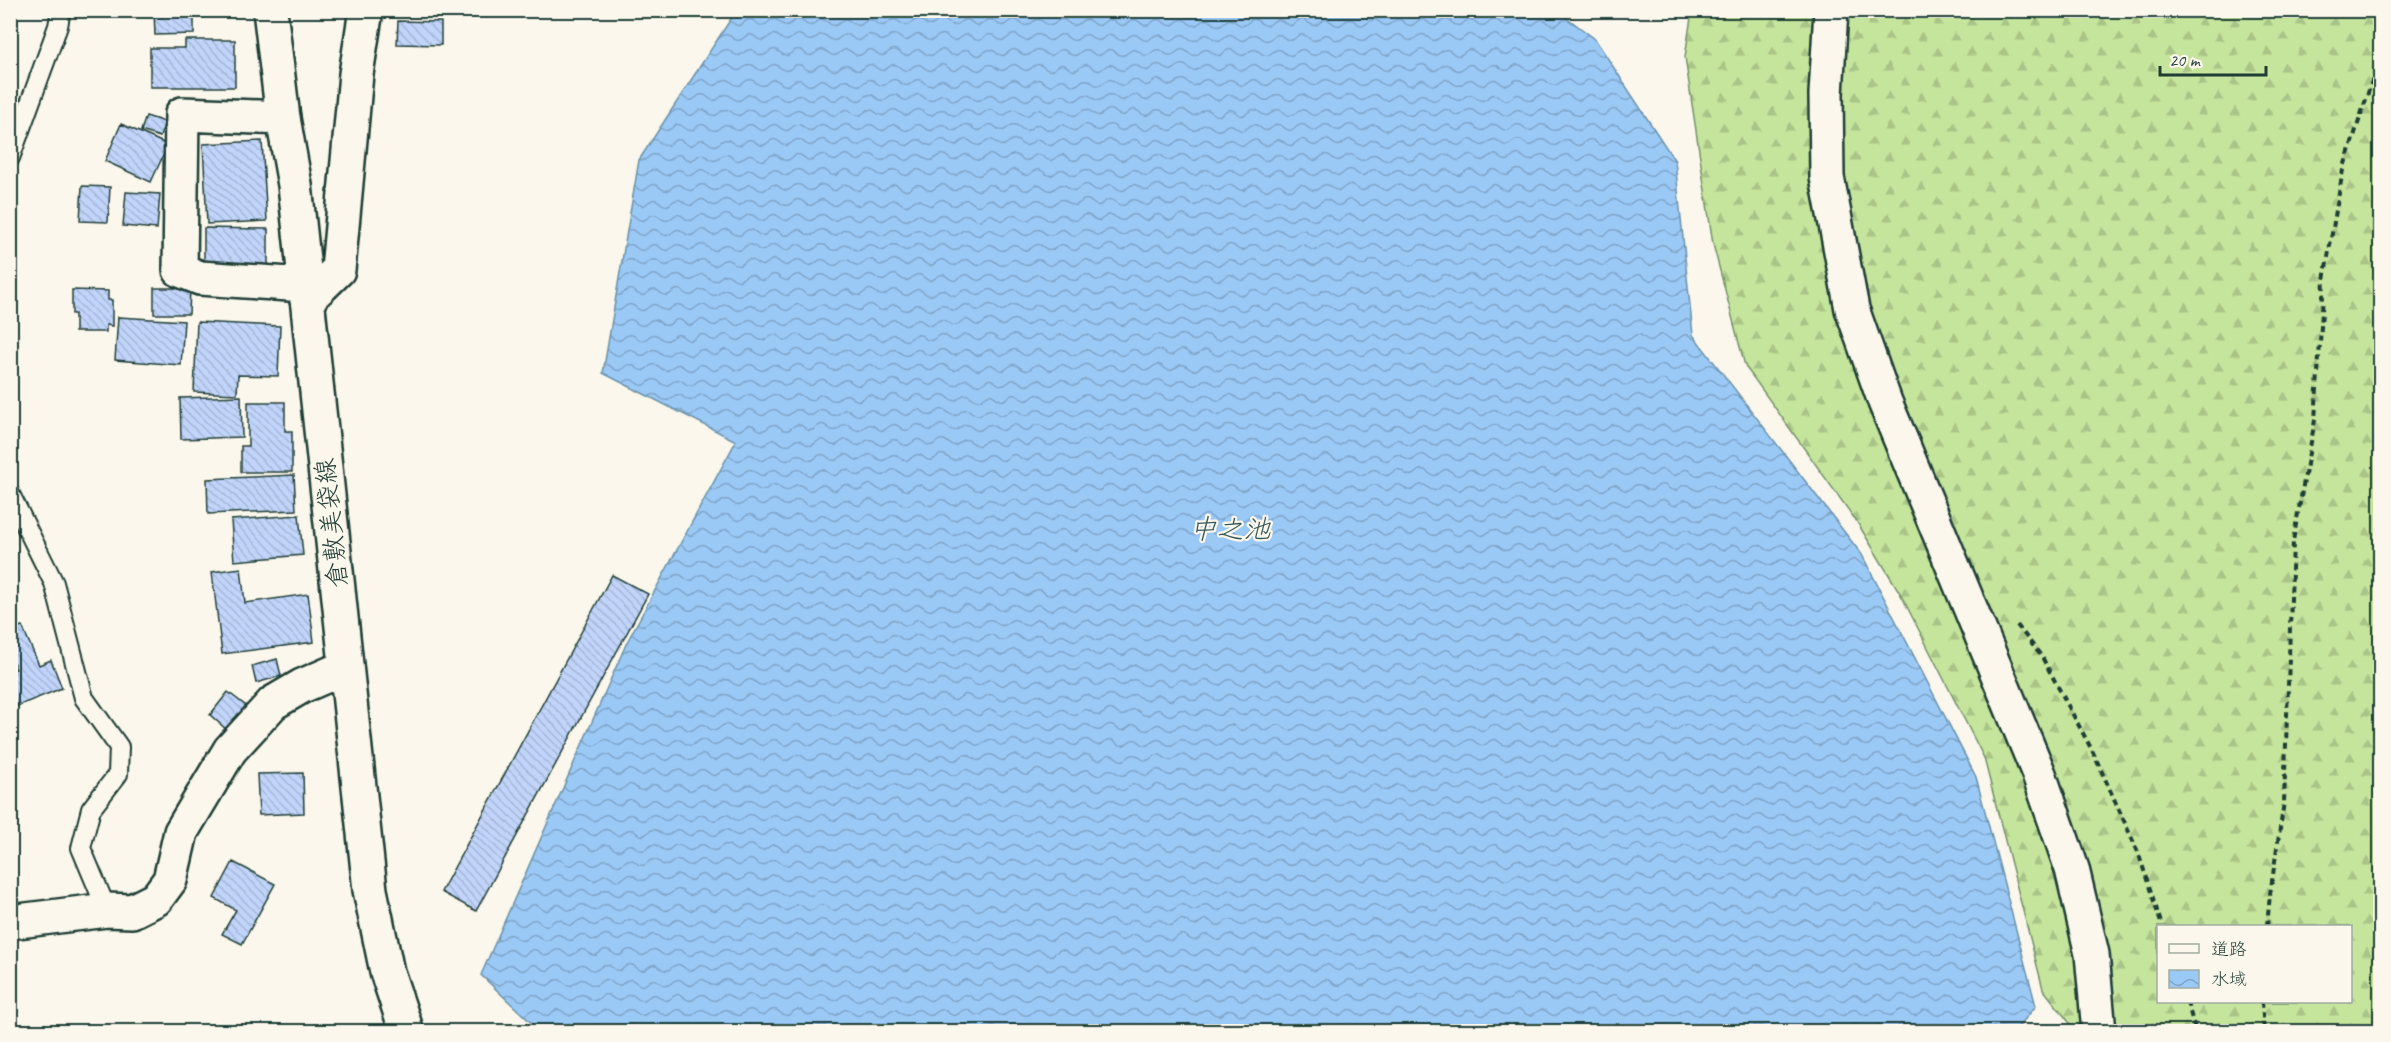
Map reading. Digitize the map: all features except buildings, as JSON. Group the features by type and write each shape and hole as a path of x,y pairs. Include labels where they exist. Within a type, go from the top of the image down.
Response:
{"street":[{"name":"倉敷美袋線","path":"270,10 283,118 295,185 370,890 387,972 407,1032"},
{"path":"283,118 182,114 180,270 200,278 306,292 338,270 356,74 366,10"},
{"path":"1831,10 1826,94 1827,177 1852,309 1885,402 2039,774 2072,869 2092,954 2099,1032"},
{"path":"10,922 107,910 132,911 156,899 170,880 181,832 230,750 273,703 302,686 346,667"}],"lane":[{"path":"10,158 58,26 61,10"},
{"path":"10,494 54,583 84,698 119,747 118,774 91,809 81,848 107,910"}],"path":[{"path":"2267,925 2284,802 2293,541 2315,420 2324,280 2343,170 2380,56"},
{"path":"2013,620 2042,657 2092,750 2138,852 2161,925"},
{"path":"2187,1003 2196,1032"},
{"path":"2262,1003 2264,1032"}],"green space":[{"path":"1692,11 2380,11 2380,1031 2076,1031 2043,989 1984,758 1900,593 1857,522 1745,366 1713,244 1685,57"}],"water":[{"name":"中之池","path":"736,11 1558,11 1595,39 1675,161 1693,335 1862,555 1976,777 2036,1006 2015,1031 541,1032 481,975 627,642 736,441 603,373 639,160"}]}
